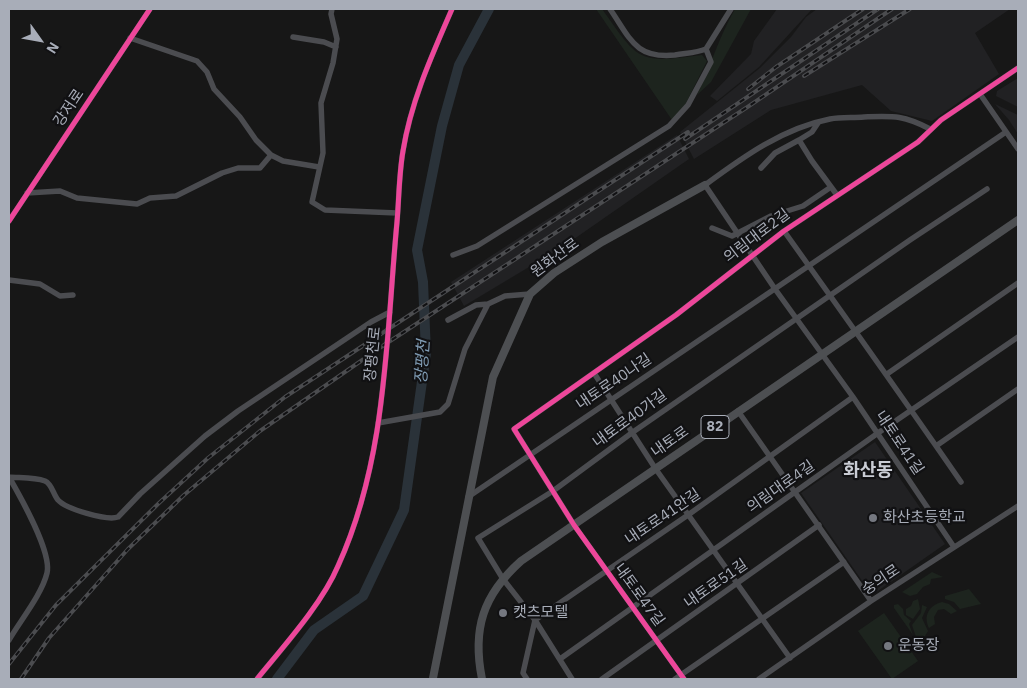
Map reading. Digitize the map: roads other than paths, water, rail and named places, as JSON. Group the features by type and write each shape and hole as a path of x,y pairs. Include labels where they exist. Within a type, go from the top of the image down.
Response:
{"main road":[{"name":"원화산로","path":"432,678 493,377 530,294 554,273 602,242 705,185"},
{"name":"내토로","path":"482,679 479,658 481,620 494,589 521,561 1018,220"}],"street":[{"name":"강저로","path":"9,221 150,9"},
{"path":"332,9 336,47 321,103 323,152 312,199 316,206 332,211 397,213"},
{"name":"장평천로","path":"257,679 305,619 338,568 353,531 365,493 386,366 403,151 423,75 452,9"},
{"path":"610,9 633,43 647,54 668,55 706,49 731,9"},
{"path":"293,37 324,42 336,47"},
{"path":"130,38 197,61 206,72 214,89 240,116 256,140 270,155 283,161 319,167"},
{"path":"453,255 477,246 669,126 688,105 711,62 706,49"},
{"name":"의림대로2길","path":"514,429 676,315 751,255 918,142 930,129 1018,68"},
{"path":"980,94 1018,149"},
{"name":"원화산로","path":"705,185 740,159 789,132 830,119 898,116 912,119 930,129"},
{"path":"761,168 776,153 812,132 818,123"},
{"name":"내토로40나길","path":"468,497 809,266 889,209 1006,132"},
{"path":"800,140 837,195"},
{"path":"27,192 60,191 77,198 137,204 150,198 176,196 232,170 260,168 270,155"},
{"name":"내토로41길","path":"705,185 751,255 878,433 954,547"},
{"path":"712,228 729,236 738,234 771,216 803,206 831,187"},
{"name":"내토로40가길","path":"503,580 478,538 552,491 633,432 829,296 988,189"},
{"path":"784,232 854,332 887,374 961,482"},
{"path":"9,280 40,284 60,296 73,295"},
{"path":"887,374 1018,283"},
{"path":"448,320 476,305 488,304 505,296 530,294"},
{"path":"378,423 440,412 448,404 465,349 488,304"},
{"path":"9,477 42,480 50,486 58,500 68,506 109,518 118,517 181,456 225,421 341,342 390,312"},
{"name":"의림대로4길","path":"560,659 713,549 1018,337"},
{"path":"594,372 655,468 763,617 790,658"},
{"path":"936,446 1018,389"},
{"name":"내토로41안길","path":"535,620 688,515 853,397"},
{"path":"738,411 871,602"},
{"name":"내토로47길","path":"514,429 574,525 657,641 680,678"},
{"path":"9,477 44,547 48,561 46,578 9,640"},
{"name":"숭의로","path":"760,679 871,602 1018,506"},
{"name":"내토로51길","path":"602,679 819,525"},
{"path":"680,678 763,617 844,562"},
{"path":"503,580 535,620 572,679"},
{"path":"527,679 523,674 535,620"}],"waterway":[{"name":"장평천","path":"277,679 314,630 363,596 404,510 426,353 423,282 417,250 442,126 459,65 489,9"}],"railway":[{"path":"748,89 776,67 863,9"},
{"path":"685,139 878,9"},
{"path":"21,679 49,638 128,549 184,495 260,431 381,347 749,106 892,9"},
{"path":"804,76 910,9"},
{"path":"9,664 56,605 159,503 208,458 285,397 688,132"}],"place":[{"name":"화산초등학교","path":"873,518"},
{"name":"캣츠모텔","path":"503,613"},
{"name":"운동장","path":"888,646"}],"district":[{"name":"화산동","path":"868,471"}]}
